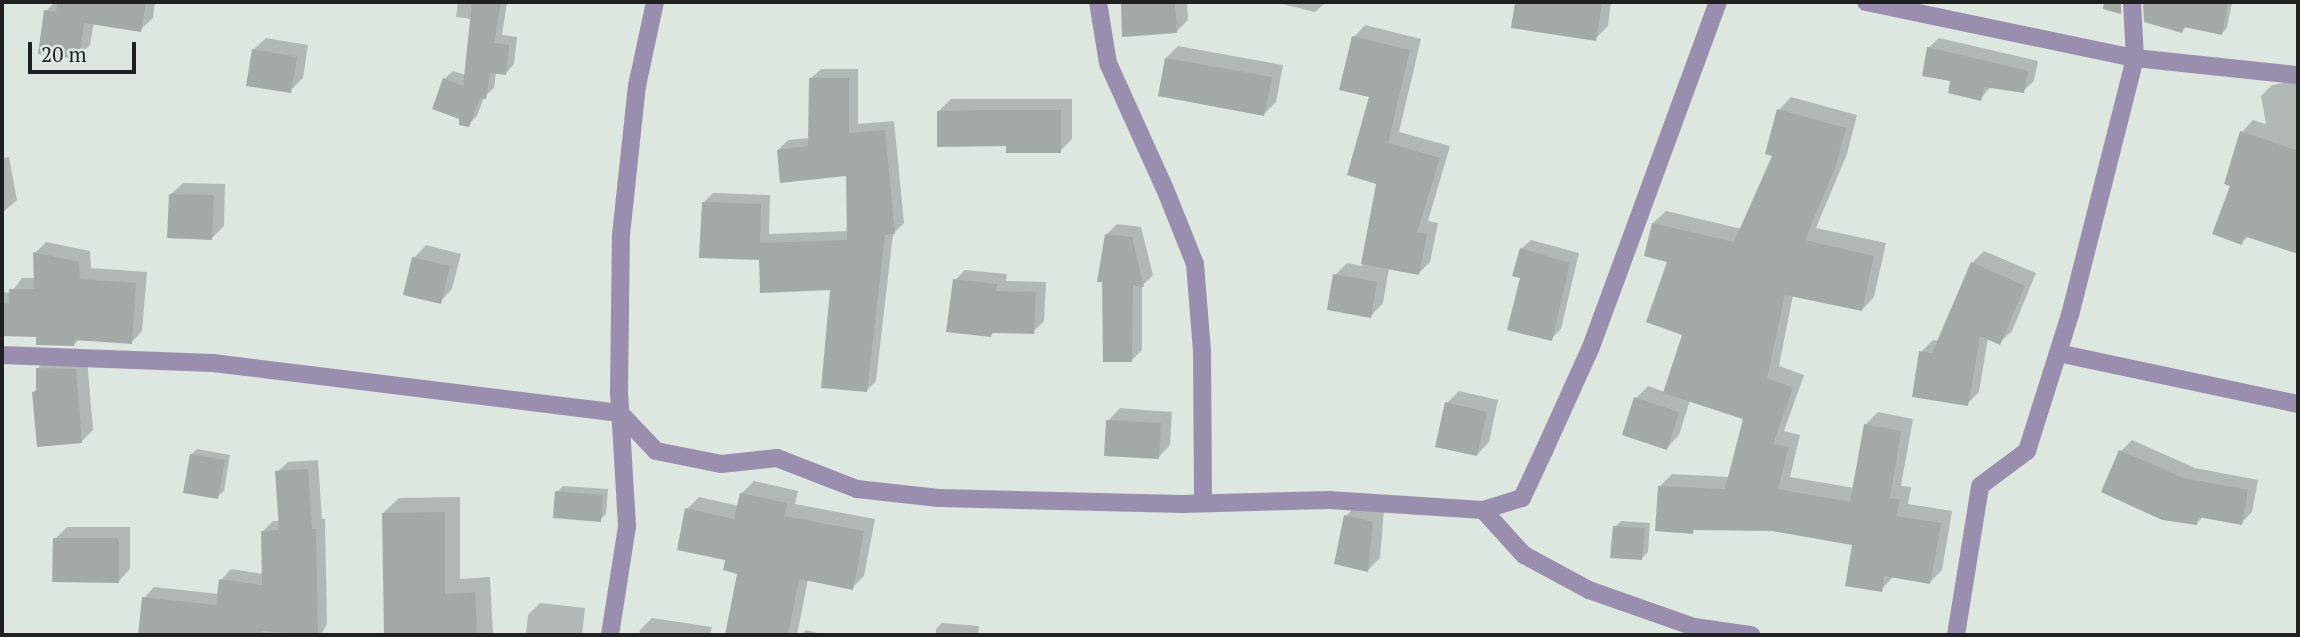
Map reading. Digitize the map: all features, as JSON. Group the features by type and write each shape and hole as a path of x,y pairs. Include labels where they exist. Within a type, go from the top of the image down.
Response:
{"street":[{"path":"610,635 627,526 620,413 621,235 637,86 655,2"},
{"path":"1098,2 1108,64 1195,264 1202,351 1203,503"},
{"path":"2,355 262,367 620,413 656,451 721,464 777,458 857,489 939,498 1203,503 1329,500 1483,510 1522,498 1544,451 1591,347 1718,2"},
{"path":"1866,2 2135,58 2298,75"},
{"path":"1956,635 1980,486 2028,451 2058,353 2135,58 2132,2"},
{"path":"2058,353 2298,404"},
{"path":"1483,510 1524,555 1589,590 1694,626 1751,635"}],"building":[{"path":"57,2 146,2 141,32 84,23 79,59 38,54 44,10 56,12"},
{"path":"472,2 501,2 494,43 509,45 506,75 490,73 486,99 480,98 469,127 459,125 459,119 432,109 443,78 463,86"},
{"path":"1175,2 1177,33 1122,37 1121,3"},
{"path":"1515,2 1602,2 1596,41 1511,28"},
{"path":"2104,2 2121,2 2121,14 2103,9"},
{"path":"2143,2 2228,2 2222,35 2184,27 2182,33 2144,22"},
{"path":"1352,36 1410,50 1388,143 1440,158 1417,232 1427,234 1419,275 1361,264 1376,184 1347,175 1369,97 1339,90"},
{"path":"1927,47 2028,71 2024,93 1984,87 1981,101 1948,93 1950,81 1922,76"},
{"path":"252,49 297,57 291,93 246,86"},
{"path":"1165,58 1272,77 1264,116 1158,96"},
{"path":"809,78 849,78 849,133 885,130 895,234 885,235 867,392 821,388 830,290 760,293 759,258 699,258 702,202 761,204 760,243 847,240 846,176 780,183 777,150 808,146"},
{"path":"1777,109 1846,128 1835,168 1805,240 1874,256 1862,311 1785,295 1767,378 1793,388 1773,444 1789,447 1778,489 1850,502 1864,424 1901,431 1890,498 1900,500 1896,516 1941,523 1930,584 1884,576 1882,592 1845,586 1852,545 1772,531 1693,530 1693,534 1655,531 1658,486 1725,489 1743,419 1663,393 1682,335 1646,322 1667,262 1644,256 1652,223 1734,242 1772,156 1765,154"},
{"path":"1061,110 1061,153 1006,153 1006,146 937,147 937,111"},
{"path":"2240,131 2298,151 2298,254 2244,236 2242,245 2212,234 2230,186 2224,184"},
{"path":"169,194 214,195 212,240 167,238"},
{"path":"1105,234 1132,237 1144,287 1133,285 1132,362 1103,362 1102,282 1097,282"},
{"path":"1520,248 1570,263 1552,341 1507,330 1520,278 1512,276"},
{"path":"33,252 79,262 80,279 136,283 132,344 74,340 74,346 36,345 36,337 2,336 2,303 9,304 9,289 34,289"},
{"path":"412,257 450,266 441,304 403,295"},
{"path":"1971,262 2025,286 2000,345 1980,336 1968,406 1912,397 1919,351 1932,353"},
{"path":"1333,274 1377,282 1371,318 1327,310"},
{"path":"953,279 997,284 996,291 1036,292 1034,334 992,333 991,337 946,332"},
{"path":"36,368 76,369 82,443 37,447 32,392 36,391"},
{"path":"1634,397 1679,412 1667,450 1622,435"},
{"path":"1445,402 1487,412 1477,456 1435,447"},
{"path":"1106,420 1161,423 1159,459 1104,456"},
{"path":"2119,450 2184,478 2248,490 2242,525 2198,517 2197,525 2162,520 2101,492"},
{"path":"190,454 225,460 218,499 183,493"},
{"path":"308,469 312,529 316,529 318,635 262,631 262,635 138,635 142,597 216,605 219,579 262,585 261,531 279,530 275,471"},
{"path":"555,491 603,495 601,522 553,518"},
{"path":"740,493 787,503 784,516 864,531 853,590 799,579 788,635 725,635 737,574 723,570 725,560 677,550 685,508 734,519"},
{"path":"445,512 445,594 475,592 477,635 384,635 382,513"},
{"path":"1344,515 1373,522 1368,572 1334,564"},
{"path":"1613,526 1645,528 1642,560 1610,558"},
{"path":"53,538 119,538 119,583 52,582"}]}
